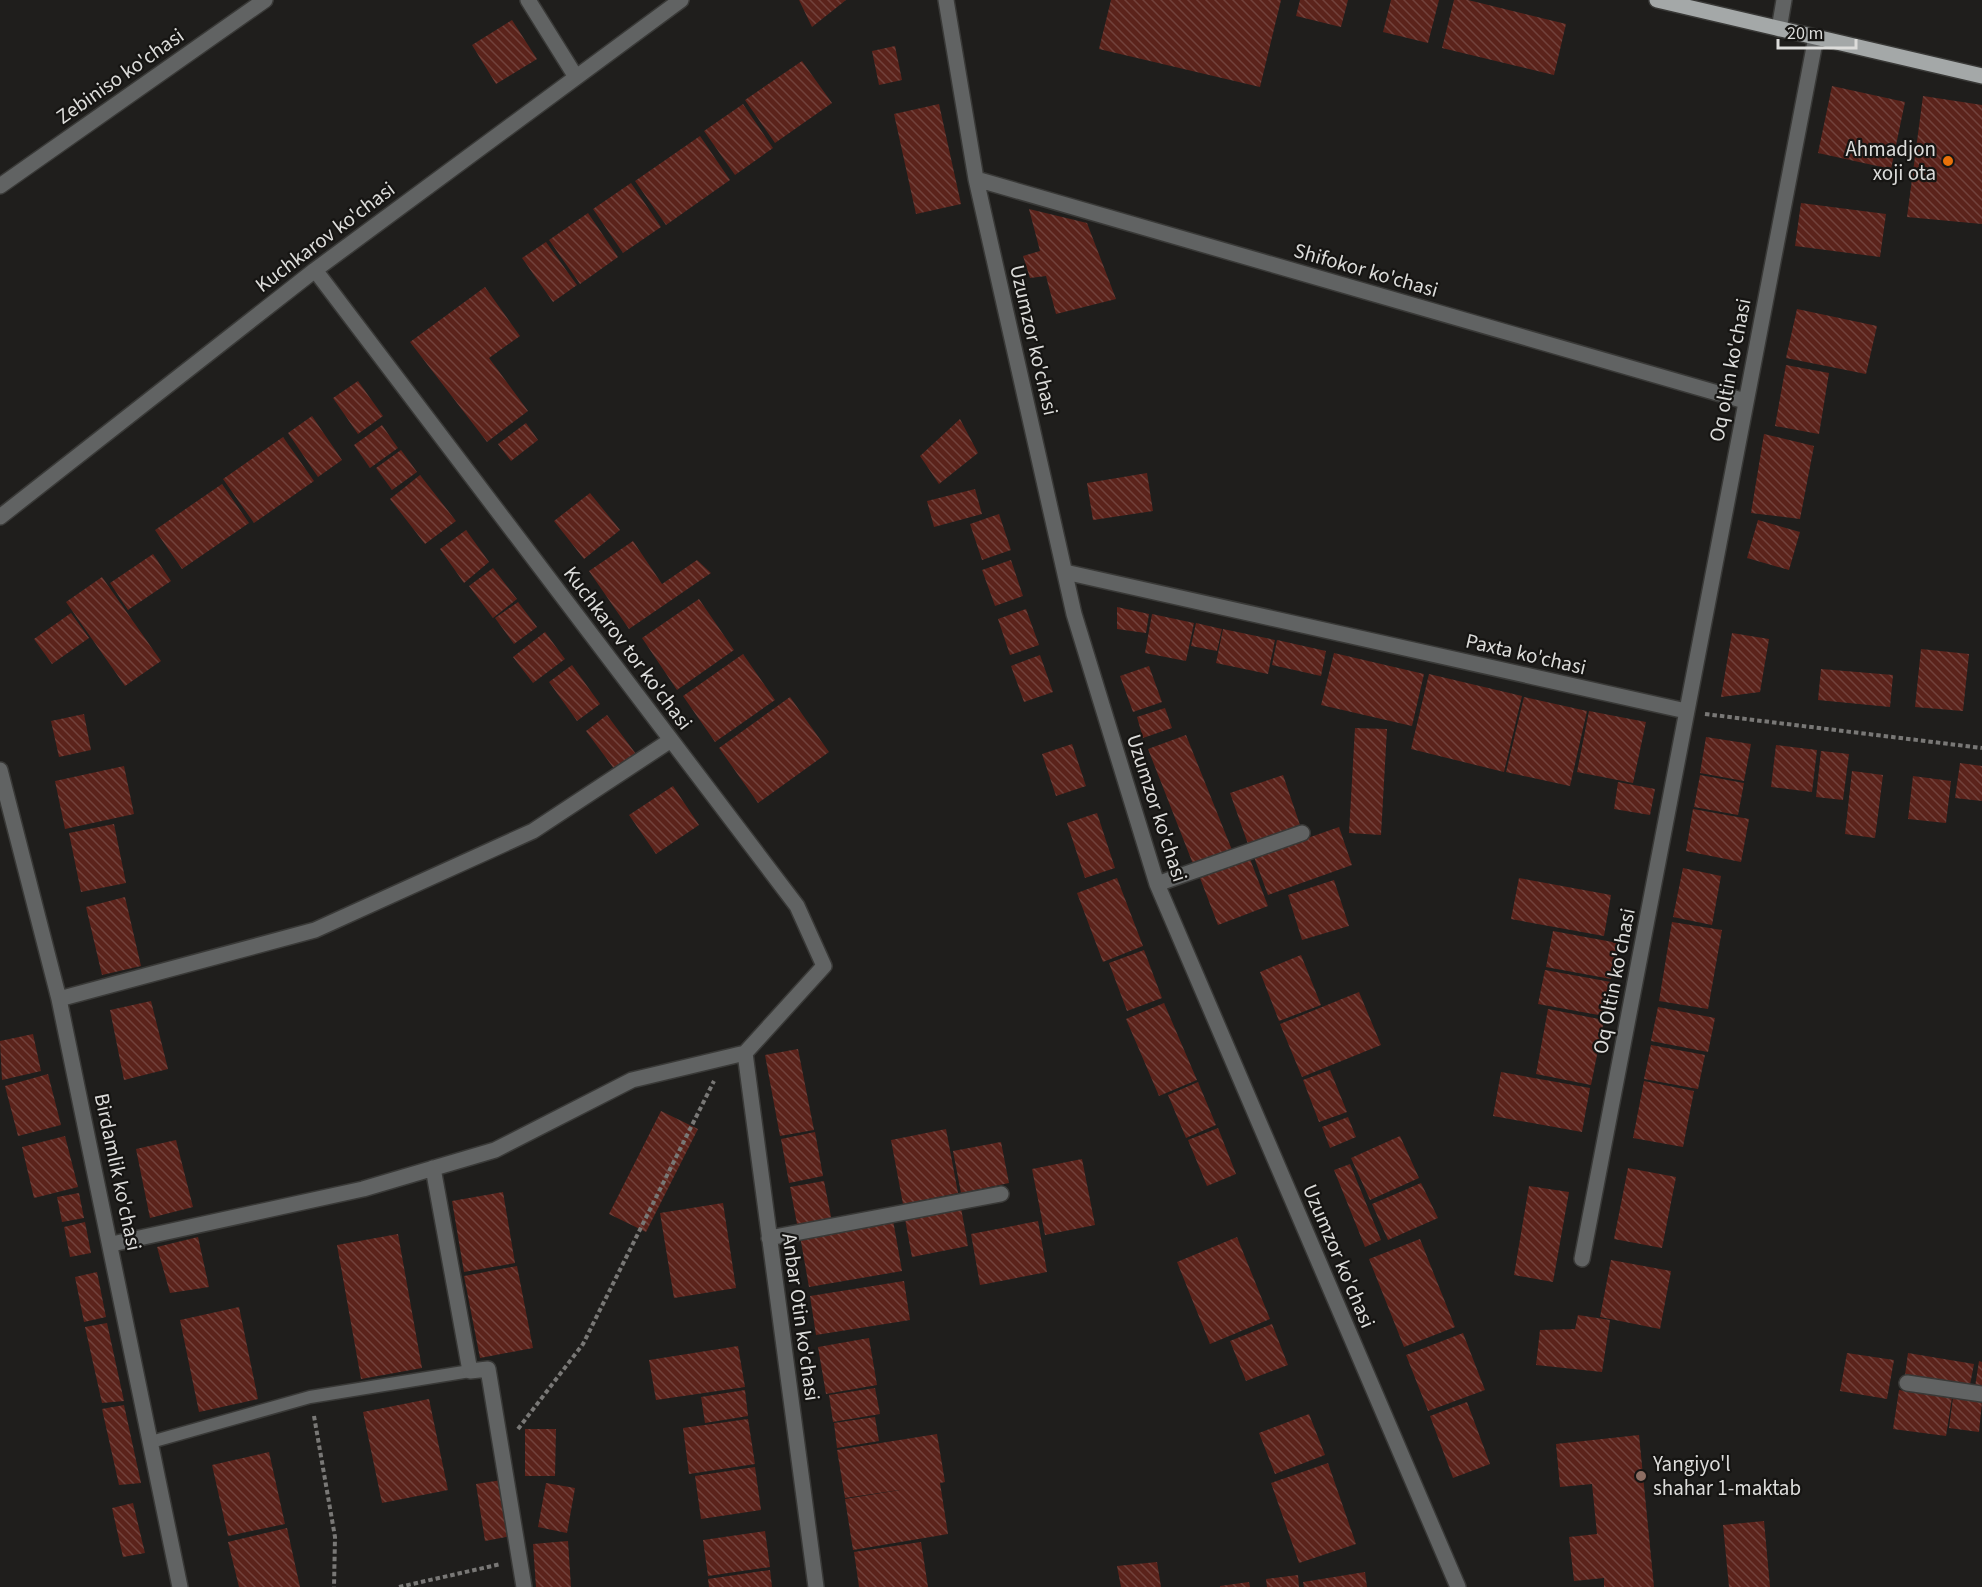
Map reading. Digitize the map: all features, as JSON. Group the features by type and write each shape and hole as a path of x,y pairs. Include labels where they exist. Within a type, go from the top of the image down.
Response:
{"main road":[{"path":"1657,0 1982,76"}],"street":[{"name":"Zebiniso ko'chasi","path":"0,186 265,0"},
{"path":"528,0 576,77"},
{"name":"Kuchkarov ko'chasi","path":"0,517 315,270 681,0"},
{"name":"Uzumzor ko'chasi","path":"946,0 976,179 1074,614 1157,884 1458,1587"},
{"path":"1779,29 1784,0"},
{"name":"Oq oltin ko'chasi","path":"1686,711 1816,37"},
{"name":"Shifokor ko'chasi","path":"976,179 1745,401"},
{"name":"Kuchkarov tor ko'chasi","path":"315,270 797,906 824,966 745,1053"},
{"name":"Paxta ko'chasi","path":"1065,572 1686,711"},
{"name":"Oq Oltin ko'chasi","path":"1582,1259 1686,711"},
{"path":"59,999 315,930 533,831 672,740"},
{"name":"Birdamlik ko'chasi","path":"0,770 59,999 112,1244 180,1587"},
{"path":"1157,884 1302,833"},
{"path":"112,1244 363,1189 495,1150 632,1080 745,1053"},
{"name":"Anbar Otin ko'chasi","path":"745,1053 816,1587"},
{"path":"433,1168 470,1371 488,1369 524,1587"},
{"path":"769,1238 1001,1194"},
{"path":"1907,1383 1982,1394"}],"lane":[{"path":"151,1442 310,1397 470,1371"}],"path":[{"path":"1686,711 1982,748"},
{"path":"501,1452 583,1344 726,1058"},
{"path":"310,1397 335,1537 334,1587"},
{"path":"399,1587 519,1560"}],"building":[{"path":"799,0 846,0 812,27"},
{"path":"1111,0 1281,0 1260,87 1099,49"},
{"path":"1300,0 1348,0 1341,27 1296,16"},
{"path":"1391,0 1439,0 1428,43 1383,32"},
{"path":"1454,0 1468,0 1566,24 1554,75 1442,48"},
{"path":"512,20 537,59 496,84 472,45"},
{"path":"895,46 902,80 879,85 872,51"},
{"path":"802,61 832,103 775,143 745,100"},
{"path":"1832,86 1905,102 1891,169 1818,153"},
{"name":"Ahmadjon xoji ota","path":"1923,96 1982,105 1982,224 1907,217"},
{"path":"743,104 773,148 735,175 704,131"},
{"path":"939,104 961,204 916,214 894,114"},
{"path":"700,136 730,180 666,225 635,181"},
{"path":"631,183 661,227 623,253 593,209"},
{"path":"1801,203 1886,214 1880,257 1795,246"},
{"path":"1029,209 1087,223 1116,299 1056,314 1046,276 1030,278 1023,256 1040,251"},
{"path":"588,213 618,257 580,284 549,240"},
{"path":"546,242 577,285 553,302 522,258"},
{"path":"485,287 520,336 489,358 528,411 487,442 410,342"},
{"path":"1797,309 1877,326 1866,374 1786,358"},
{"path":"1786,365 1829,373 1819,434 1775,426"},
{"path":"358,381 383,416 358,434 333,398"},
{"path":"312,416 342,460 318,477 288,433"},
{"path":"960,419 978,453 939,484 920,456"},
{"path":"526,423 538,440 511,461 498,444"},
{"path":"382,425 398,448 370,468 354,445"},
{"path":"1764,434 1814,446 1800,519 1751,513"},
{"path":"283,437 314,481 254,523 223,479"},
{"path":"401,450 417,472 392,490 376,468"},
{"path":"1147,473 1153,511 1093,520 1087,483"},
{"path":"420,475 456,521 425,544 390,499"},
{"path":"222,484 249,523 182,569 155,530"},
{"path":"975,489 982,514 934,527 927,501"},
{"path":"590,493 620,530 584,559 554,521"},
{"path":"999,514 1011,550 982,560 970,524"},
{"path":"1758,520 1800,532 1789,570 1747,558"},
{"path":"466,530 489,562 464,583 440,549"},
{"path":"633,541 662,584 697,560 711,573 629,629 589,571"},
{"path":"153,554 171,581 128,610 110,583"},
{"path":"1011,560 1023,596 995,606 982,570"},
{"path":"493,568 517,599 493,618 469,586"},
{"path":"102,577 161,661 125,686 66,602"},
{"path":"699,599 734,650 677,690 642,638"},
{"path":"518,602 537,627 514,644 495,618"},
{"path":"1117,607 1149,614 1146,633 1117,629"},
{"path":"1026,609 1039,645 1010,655 998,619"},
{"path":"71,613 89,638 52,664 34,639"},
{"path":"1152,614 1194,623 1186,661 1145,653"},
{"path":"1196,623 1222,629 1217,651 1191,646"},
{"path":"1223,629 1275,640 1268,674 1216,663"},
{"path":"545,632 565,659 533,683 513,657"},
{"path":"1732,633 1769,639 1760,692 1721,697"},
{"path":"1277,640 1326,651 1321,676 1272,665"},
{"path":"1921,649 1969,654 1963,711 1915,707"},
{"path":"1334,653 1424,674 1412,726 1321,705"},
{"path":"743,654 775,700 715,742 683,696"},
{"path":"1040,655 1053,692 1024,702 1011,666"},
{"path":"572,665 600,704 577,721 549,682"},
{"path":"1149,666 1162,702 1133,712 1120,676"},
{"path":"1821,669 1893,675 1890,707 1818,700"},
{"path":"1429,674 1522,696 1504,772 1411,749"},
{"path":"790,697 829,752 758,803 719,748"},
{"path":"1524,697 1587,711 1570,786 1506,772"},
{"path":"1165,708 1172,728 1143,738 1137,717"},
{"path":"1589,711 1646,722 1633,783 1577,772"},
{"path":"84,714 91,750 59,757 51,721"},
{"path":"607,715 636,754 615,770 586,731"},
{"path":"1355,728 1387,729 1381,835 1349,833"},
{"path":"1186,735 1232,850 1193,864 1148,749"},
{"path":"1706,737 1751,744 1744,781 1700,773"},
{"path":"1072,744 1086,786 1056,796 1042,754"},
{"path":"1776,745 1817,750 1812,792 1771,787"},
{"path":"1821,751 1849,754 1843,800 1816,797"},
{"path":"1960,763 1982,766 1982,801 1955,798"},
{"path":"124,766 134,814 65,829 55,781"},
{"path":"1852,771 1883,775 1875,838 1845,834"},
{"path":"1283,775 1301,828 1249,847 1230,793"},
{"path":"1700,775 1744,783 1738,815 1694,807"},
{"path":"1913,776 1951,781 1946,823 1908,819"},
{"path":"1618,782 1655,789 1650,815 1614,809"},
{"path":"673,786 699,825 656,854 629,815"},
{"path":"1693,809 1749,819 1741,862 1686,851"},
{"path":"1097,813 1115,868 1085,878 1067,823"},
{"path":"114,824 126,883 81,892 69,833"},
{"path":"1339,827 1352,865 1268,895 1254,857"},
{"path":"1250,859 1268,906 1218,925 1200,878"},
{"path":"1683,868 1721,876 1712,925 1673,917"},
{"path":"1117,878 1143,946 1103,962 1077,893"},
{"path":"1519,878 1611,895 1604,936 1511,919"},
{"path":"1334,880 1349,926 1302,940 1288,895"},
{"path":"125,897 141,966 102,975 86,907"},
{"path":"1672,922 1722,930 1708,1009 1659,1001"},
{"path":"1553,931 1618,943 1611,979 1546,967"},
{"path":"1144,950 1162,998 1127,1011 1109,963"},
{"path":"1301,955 1321,1005 1279,1021 1260,972"},
{"path":"1545,970 1611,982 1604,1016 1538,1004"},
{"path":"1359,992 1381,1045 1302,1077 1280,1024"},
{"path":"151,1001 168,1069 124,1080 110,1010"},
{"path":"1164,1003 1197,1080 1159,1096 1126,1019"},
{"path":"1658,1007 1715,1018 1708,1052 1651,1041"},
{"path":"1548,1009 1604,1020 1591,1085 1536,1074"},
{"path":"33,1034 41,1071 2,1080 0,1041"},
{"path":"1651,1045 1705,1055 1698,1089 1644,1079"},
{"path":"798,1049 814,1130 780,1136 765,1055"},
{"path":"1330,1070 1347,1112 1319,1122 1303,1080"},
{"path":"1501,1072 1590,1088 1582,1132 1493,1116"},
{"path":"48,1074 61,1125 18,1136 5,1086"},
{"path":"1644,1081 1694,1091 1683,1147 1633,1138"},
{"path":"1198,1082 1216,1125 1186,1138 1168,1095"},
{"path":"661,1111 698,1129 646,1232 609,1214"},
{"path":"1348,1117 1356,1137 1330,1148 1322,1127"},
{"path":"1218,1128 1236,1174 1207,1186 1188,1140"},
{"path":"946,1129 958,1193 903,1204 891,1140"},
{"path":"815,1132 823,1176 789,1183 781,1139"},
{"path":"65,1136 78,1187 34,1198 22,1147"},
{"path":"1400,1136 1419,1178 1370,1200 1351,1158"},
{"path":"176,1140 193,1207 150,1218 136,1149"},
{"path":"1001,1142 1009,1183 961,1193 953,1151"},
{"path":"1082,1159 1095,1225 1045,1235 1032,1169"},
{"path":"1350,1164 1381,1240 1365,1247 1334,1170"},
{"path":"1628,1168 1676,1177 1662,1248 1614,1239"},
{"path":"824,1181 832,1222 798,1229 790,1187"},
{"path":"1421,1183 1438,1218 1388,1240 1372,1204"},
{"path":"1529,1186 1569,1192 1553,1282 1514,1275"},
{"path":"503,1192 515,1263 464,1272 452,1201"},
{"path":"79,1193 84,1218 62,1222 57,1197"},
{"path":"723,1203 736,1288 674,1298 660,1213"},
{"path":"961,1208 968,1246 912,1257 905,1219"},
{"path":"893,1220 902,1271 809,1287 800,1236"},
{"path":"1038,1221 1047,1272 980,1285 971,1234"},
{"path":"85,1222 91,1253 70,1257 64,1227"},
{"path":"398,1234 422,1368 361,1379 337,1245"},
{"path":"198,1237 209,1287 170,1293 157,1247"},
{"path":"1237,1237 1270,1319 1210,1344 1177,1262"},
{"path":"1420,1239 1455,1327 1404,1347 1369,1259"},
{"path":"1611,1260 1671,1271 1660,1329 1600,1317"},
{"path":"517,1266 533,1348 480,1358 464,1276"},
{"path":"97,1272 106,1317 84,1322 75,1277"},
{"path":"904,1281 910,1320 816,1335 810,1296"},
{"path":"239,1307 258,1399 199,1412 180,1320"},
{"path":"1578,1315 1610,1320 1602,1372 1536,1365 1540,1330 1575,1329"},
{"path":"107,1323 124,1401 102,1403 85,1327"},
{"path":"1272,1324 1288,1365 1246,1381 1230,1341"},
{"path":"1463,1333 1485,1390 1428,1411 1406,1355"},
{"path":"869,1338 877,1385 826,1394 818,1347"},
{"path":"738,1346 745,1387 656,1400 649,1360"},
{"path":"1847,1353 1894,1360 1887,1399 1840,1391"},
{"path":"1908,1353 1974,1364 1970,1385 1905,1375"},
{"path":"1979,1361 1982,1362 1982,1388 1975,1387"},
{"path":"875,1388 880,1414 833,1422 829,1395"},
{"path":"745,1390 748,1416 705,1423 701,1397"},
{"path":"1899,1390 1952,1398 1946,1436 1893,1429"},
{"path":"1953,1398 1982,1402 1979,1432 1949,1428"},
{"path":"429,1399 448,1490 382,1503 363,1412"},
{"path":"1467,1402 1490,1464 1453,1478 1430,1416"},
{"path":"124,1405 141,1483 119,1485 102,1409"},
{"path":"1309,1414 1325,1455 1275,1474 1259,1433"},
{"path":"875,1417 879,1441 837,1448 834,1423"},
{"path":"748,1419 755,1464 689,1474 683,1428"},
{"path":"525,1429 556,1429 555,1476 525,1476"},
{"path":"937,1434 945,1482 940,1483 948,1534 853,1550 845,1499 906,1489 845,1498 837,1450"},
{"path":"1639,1435 1654,1587 1604,1587 1604,1578 1574,1581 1569,1537 1597,1534 1592,1484 1560,1487 1556,1444"},
{"path":"269,1452 285,1524 228,1536 212,1465"},
{"path":"1328,1463 1356,1544 1299,1563 1271,1483"},
{"path":"755,1467 761,1510 701,1519 695,1476"},
{"path":"502,1480 511,1536 485,1541 476,1484"},
{"path":"546,1483 575,1488 567,1533 538,1527"},
{"path":"133,1503 145,1553 123,1557 112,1508"},
{"path":"1764,1521 1770,1587 1729,1587 1723,1525"},
{"path":"287,1528 300,1587 239,1587 228,1542"},
{"path":"765,1531 770,1567 708,1576 703,1540"},
{"path":"568,1541 571,1587 536,1587 533,1544"},
{"path":"921,1542 928,1587 859,1587 854,1552"},
{"path":"1157,1562 1161,1587 1121,1587 1117,1566"},
{"path":"770,1570 772,1587 709,1587 708,1579"},
{"path":"1365,1572 1367,1587 1304,1587 1303,1582"},
{"path":"1298,1575 1299,1587 1267,1587 1266,1579"},
{"path":"1249,1582 1250,1587 1220,1587 1220,1586"}],"place":[{"name":"Ahmadjon xoji ota","path":"1948,161"},
{"name":"Yangiyo'l shahar 1-maktab","path":"1641,1476"}]}
